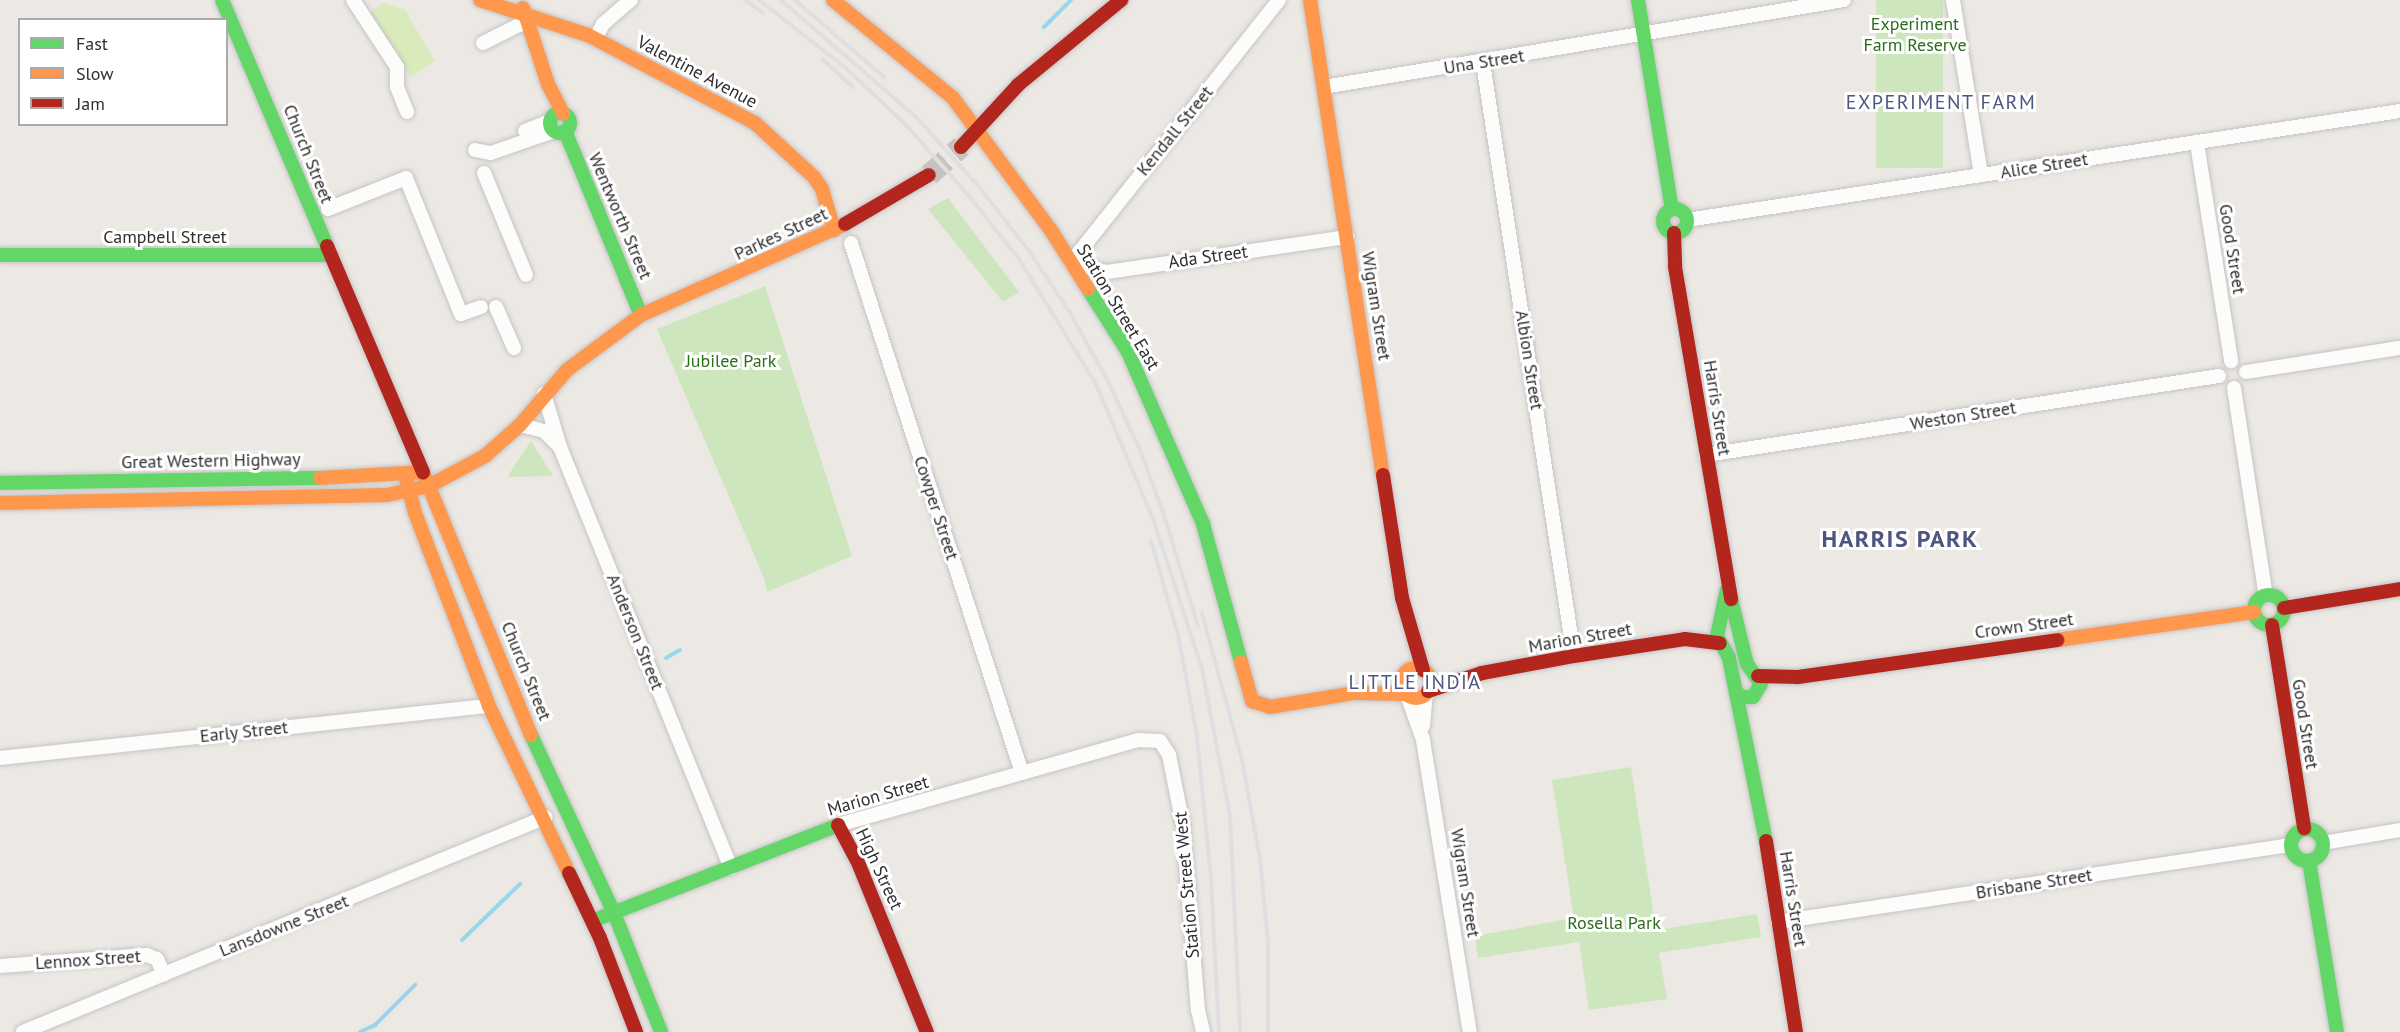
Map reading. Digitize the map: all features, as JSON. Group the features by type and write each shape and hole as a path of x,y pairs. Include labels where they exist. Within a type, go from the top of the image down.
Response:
{"main road":[{"name":"Church Street","path":"222,0 429,486 516,702 614,913 661,1032"},
{"name":"Wentworth Street","path":"480,0 511,11 525,20 533,33 557,123"},
{"name":"Valentine Avenue","path":"501,0 522,8 525,20 553,23 595,39 754,123 814,177 822,189 834,230"},
{"name":"Station Street East","path":"833,0 953,98 1071,262 1128,352 1174,450 1203,524 1248,692 1255,705 1270,708 1355,693"},
{"path":"961,147 1018,85 1121,0"},
{"name":"Wigram Street","path":"1310,0 1406,617 1425,672 1427,692"},
{"path":"1638,0 1672,209"},
{"name":"Wentworth Street","path":"525,20 557,123 641,315"},
{"path":"533,33 540,25 553,23"},
{"name":"Parkes Street","path":"409,492 429,486 472,465 520,425 544,394 581,357 641,315 834,230 903,195 929,175"},
{"path":"1672,209 1682,211 1687,220 1685,228 1674,233 1663,224 1665,213 1672,209"},
{"name":"Harris Street","path":"1674,233 1675,267 1727,589 1740,627 1747,664 1758,676 1761,688 1755,696 1755,772"},
{"name":"Campbell Street","path":"0,255 330,255"},
{"name":"Parkes Street","path":"584,338 616,319 641,315"},
{"name":"Church Street","path":"358,323 362,356 394,431 409,492 489,706 592,921 636,1032"},
{"path":"423,472 448,464 477,448 568,350"},
{"name":"Great Western Highway","path":"0,483 423,472"},
{"name":"Great Western Highway","path":"0,503 387,495 409,492"},
{"name":"Harris Street","path":"1727,589 1720,632 1728,654 1755,772 1796,1032"},
{"path":"2284,608 2400,589"},
{"path":"2266,596 2280,600 2284,608 2280,621 2272,625 2262,624 2254,612 2257,602 2266,596"},
{"name":"Crown Street","path":"1758,676 1798,677 2254,612"},
{"name":"Wigram Street","path":"1406,617 1403,675 1406,694"},
{"path":"1720,632 1732,622 1740,627"},
{"name":"Good Street","path":"2272,625 2304,828"},
{"name":"Marion Street","path":"1406,694 1417,698 1427,692 1482,673 1720,632"},
{"name":"Marion Street","path":"1403,675 1425,672 1482,673"},
{"path":"1355,693 1403,675"},
{"name":"Crown Street","path":"1755,696 1798,677"},
{"path":"1736,691 1741,697 1755,696"},
{"path":"1355,693 1406,694"},
{"name":"Marion Street","path":"592,921 838,825"},
{"name":"High Street","path":"838,825 848,864 915,1032"},
{"name":"High Street","path":"838,825 857,860 927,1032"},
{"path":"2304,828 2314,830 2323,843 2318,857 2309,861 2298,859 2290,846 2294,834 2304,828"},
{"path":"2309,861 2327,988 2330,1032"},
{"path":"2327,988 2337,1032"}],"street":[{"path":"353,0 409,88"},
{"path":"595,39 603,24 631,0"},
{"name":"Kendall Street","path":"1071,262 1279,0"},
{"name":"Una Street","path":"1324,87 1483,63 1643,33 1844,0"},
{"path":"1953,0 1981,175"},
{"path":"483,43 525,20"},
{"name":"Albion Street","path":"1483,63 1574,656"},
{"path":"397,67 397,87 407,112"},
{"name":"Alice Street","path":"1687,220 2400,111"},
{"name":"Good Street","path":"2197,143 2231,361"},
{"path":"484,172 526,275"},
{"path":"327,209 406,178 462,314 481,307"},
{"name":"Ada Street","path":"1071,262 1107,272 1347,237"},
{"name":"Cowper Street","path":"851,243 1022,774"},
{"path":"496,307 513,348"},
{"path":"2246,372 2400,348"},
{"path":"2231,361 2239,363 2246,372 2244,381 2234,388 2226,387 2219,376 2220,368 2231,361"},
{"name":"Weston Street","path":"1706,455 2219,376"},
{"path":"2234,388 2266,596"},
{"name":"Anderson Street","path":"544,394 560,447 731,868"},
{"path":"520,425 544,431 560,447"},
{"name":"Wigram Street","path":"1423,741 1427,692"},
{"name":"Wigram Street","path":"1406,694 1423,741 1470,1032"},
{"name":"Early Street","path":"0,758 489,706"},
{"name":"Marion Street","path":"838,825 1139,740 1160,741"},
{"name":"Station Street West","path":"1160,741 1169,755 1183,825 1197,1010 1203,1032"},
{"name":"Lansdowne Street","path":"23,1032 566,808"},
{"path":"2323,843 2400,830"},
{"name":"Brisbane Street","path":"1778,922 2290,846"},
{"name":"Lennox Street","path":"0,966 147,955 157,959 164,975"}],"green space":[{"name":"Experiment Farm Reserve","path":"1876,0 1943,0 1943,168 1876,168"},
{"path":"383,3 405,10 435,61 411,77 370,12"},
{"path":"948,198 1019,292 1003,302 928,209"},
{"name":"Jubilee Park","path":"765,286 852,556 767,592 764,578 657,329"},
{"path":"531,441 553,476 507,477"},
{"name":"Rosella Park","path":"1631,767 1656,930 1757,914 1761,937 1659,953 1667,999 1589,1010 1579,942 1478,958 1475,936 1574,918 1552,780"}],"waterway":[{"path":"1044,27 1071,0"},
{"path":"666,658 680,650"},
{"path":"462,940 520,884"},
{"path":"360,1032 375,1025 415,985"}],"tunnel":[{"path":"929,175 961,147"}],"railway":[{"path":"745,0 763,13"},
{"path":"759,0 847,69 907,126 969,196 1019,259 1096,384 1153,519 1202,669 1230,816 1240,1032"},
{"path":"781,0 916,117 979,187 1029,251 1070,313 1107,379 1140,450 1164,515 1198,626"},
{"path":"795,0 884,77"},
{"path":"822,59 853,87"},
{"path":"1151,541 1178,635 1197,736 1211,879 1219,1032"},
{"path":"1202,613 1242,760 1260,859 1268,942 1268,1032"}],"traffic: fast":[{"path":"222,0 327,246"},
{"path":"1638,0 1672,209"},
{"path":"560,113 567,116 570,123 567,130 560,133 553,130 550,123 553,116 560,113"},
{"path":"565,131 641,315"},
{"path":"1675,209 1684,212 1687,221 1684,230 1675,233 1666,230 1663,221 1666,212 1675,209"},
{"path":"0,255 330,255"},
{"path":"1088,289 1128,352 1203,524 1241,662"},
{"path":"0,483 320,478"},
{"path":"1727,589 1717,636 1729,658 1766,841"},
{"path":"2269,595 2280,599 2284,610 2280,621 2269,625 2258,621 2254,610 2258,599 2269,595"},
{"path":"1731,599 1747,664 1761,684 1753,697 1741,697 1736,691"},
{"path":"531,735 614,913 661,1032"},
{"path":"600,918 838,825"},
{"path":"2307,829 2319,833 2323,845 2319,857 2307,861 2295,857 2291,845 2295,833 2307,829"},
{"path":"2309,861 2337,1032"}],"traffic: slow":[{"path":"480,0 588,35 755,123 814,177 822,189 834,230"},
{"path":"833,0 953,98 1052,232 1088,289"},
{"path":"1310,0 1383,475"},
{"path":"523,8 548,84 563,113"},
{"path":"429,486 485,456 520,425 567,370 641,315 845,224"},
{"path":"320,478 423,472 531,735"},
{"path":"405,474 415,513 489,706 569,873"},
{"path":"0,503 387,495 426,487"},
{"path":"2057,640 2254,612"},
{"path":"1241,662 1252,701 1270,707 1355,693 1405,694"},
{"path":"1416,668 1427,672 1431,683 1427,694 1416,698 1405,694 1401,683 1405,672 1416,668"}],"traffic: jam":[{"path":"961,147 1018,85 1121,0"},
{"path":"845,224 929,175"},
{"path":"1674,233 1675,267 1731,599"},
{"path":"327,246 423,472"},
{"path":"1383,475 1402,598 1423,670"},
{"path":"2284,608 2400,589"},
{"path":"2272,625 2304,828"},
{"path":"1428,691 1482,673 1574,656 1685,639 1720,643"},
{"path":"1758,676 1798,677 2057,640"},
{"path":"838,825 857,860 927,1032"},
{"path":"1766,841 1796,1032"},
{"path":"569,873 600,938 636,1032"}],"district":[{"name":"EXPERIMENT FARM","path":"1941,102"},
{"name":"HARRIS PARK","path":"1900,539"},
{"name":"LITTLE INDIA","path":"1415,682"}]}
